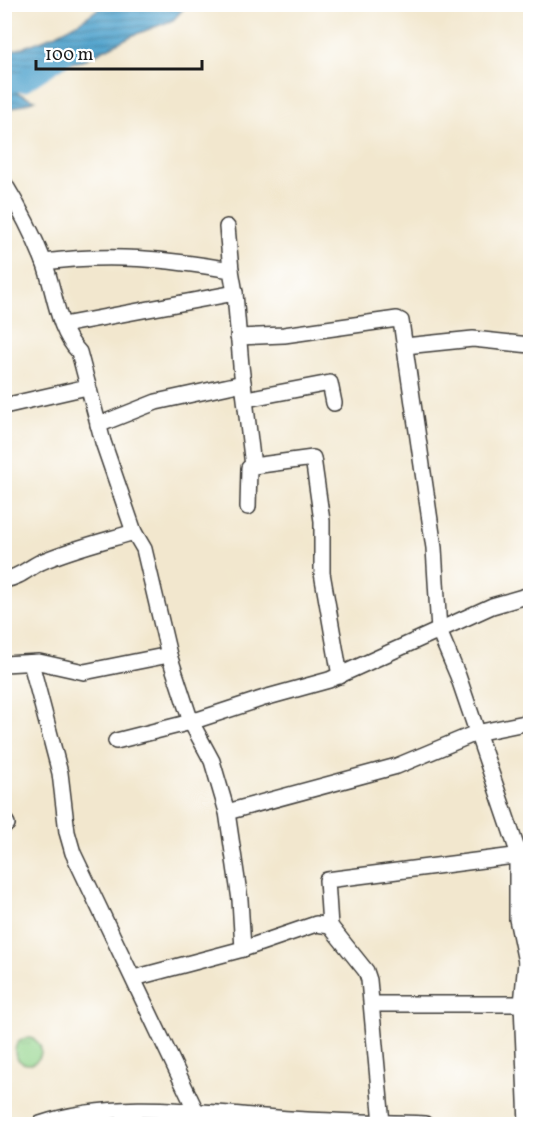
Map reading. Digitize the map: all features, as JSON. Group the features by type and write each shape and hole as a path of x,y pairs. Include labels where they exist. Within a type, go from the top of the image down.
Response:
{"street":[{"path":"4,183 27,220 44,262 69,342 79,352 98,425 134,532 144,549 169,655 192,722 212,761 227,813 240,900 243,949"},
{"path":"227,227 254,466"},
{"path":"44,262 106,256 142,257 231,270"},
{"path":"63,324 236,293"},
{"path":"238,337 284,336 397,319 401,321 434,548 440,631 458,676 476,734 524,855 517,919 528,963 522,1004 528,1125"},
{"path":"405,346 473,339 531,345"},
{"path":"98,425 156,402 243,383"},
{"path":"246,399 330,383 334,403"},
{"path":"4,405 87,387"},
{"path":"248,507 249,468 313,458 322,521 322,573 340,676"},
{"path":"4,580 29,572 47,560 134,532"},
{"path":"116,741 192,722 340,676 492,606 531,595"},
{"path":"4,664 20,661 39,662 84,672 169,655"},
{"path":"31,663 60,773 73,853 195,1109"},
{"path":"227,813 396,766 476,734 531,722"},
{"path":"382,1123 372,1004 366,971 330,926 327,880 524,855"},
{"path":"134,978 243,949 316,924 330,926"},
{"path":"372,1004 522,1004"},
{"path":"40,1125 195,1109 265,1118 425,1125"}],"green space":[{"path":"28,1038 37,1042 41,1051 37,1060 28,1064 19,1060 15,1051 19,1042"}],"water":[{"path":"103,5 187,5 173,20 131,36 82,61 5,74 5,53 57,34"},
{"path":"5,88 35,100 5,111"}],"waterway":[{"path":"4,82 23,82 66,54"}]}
